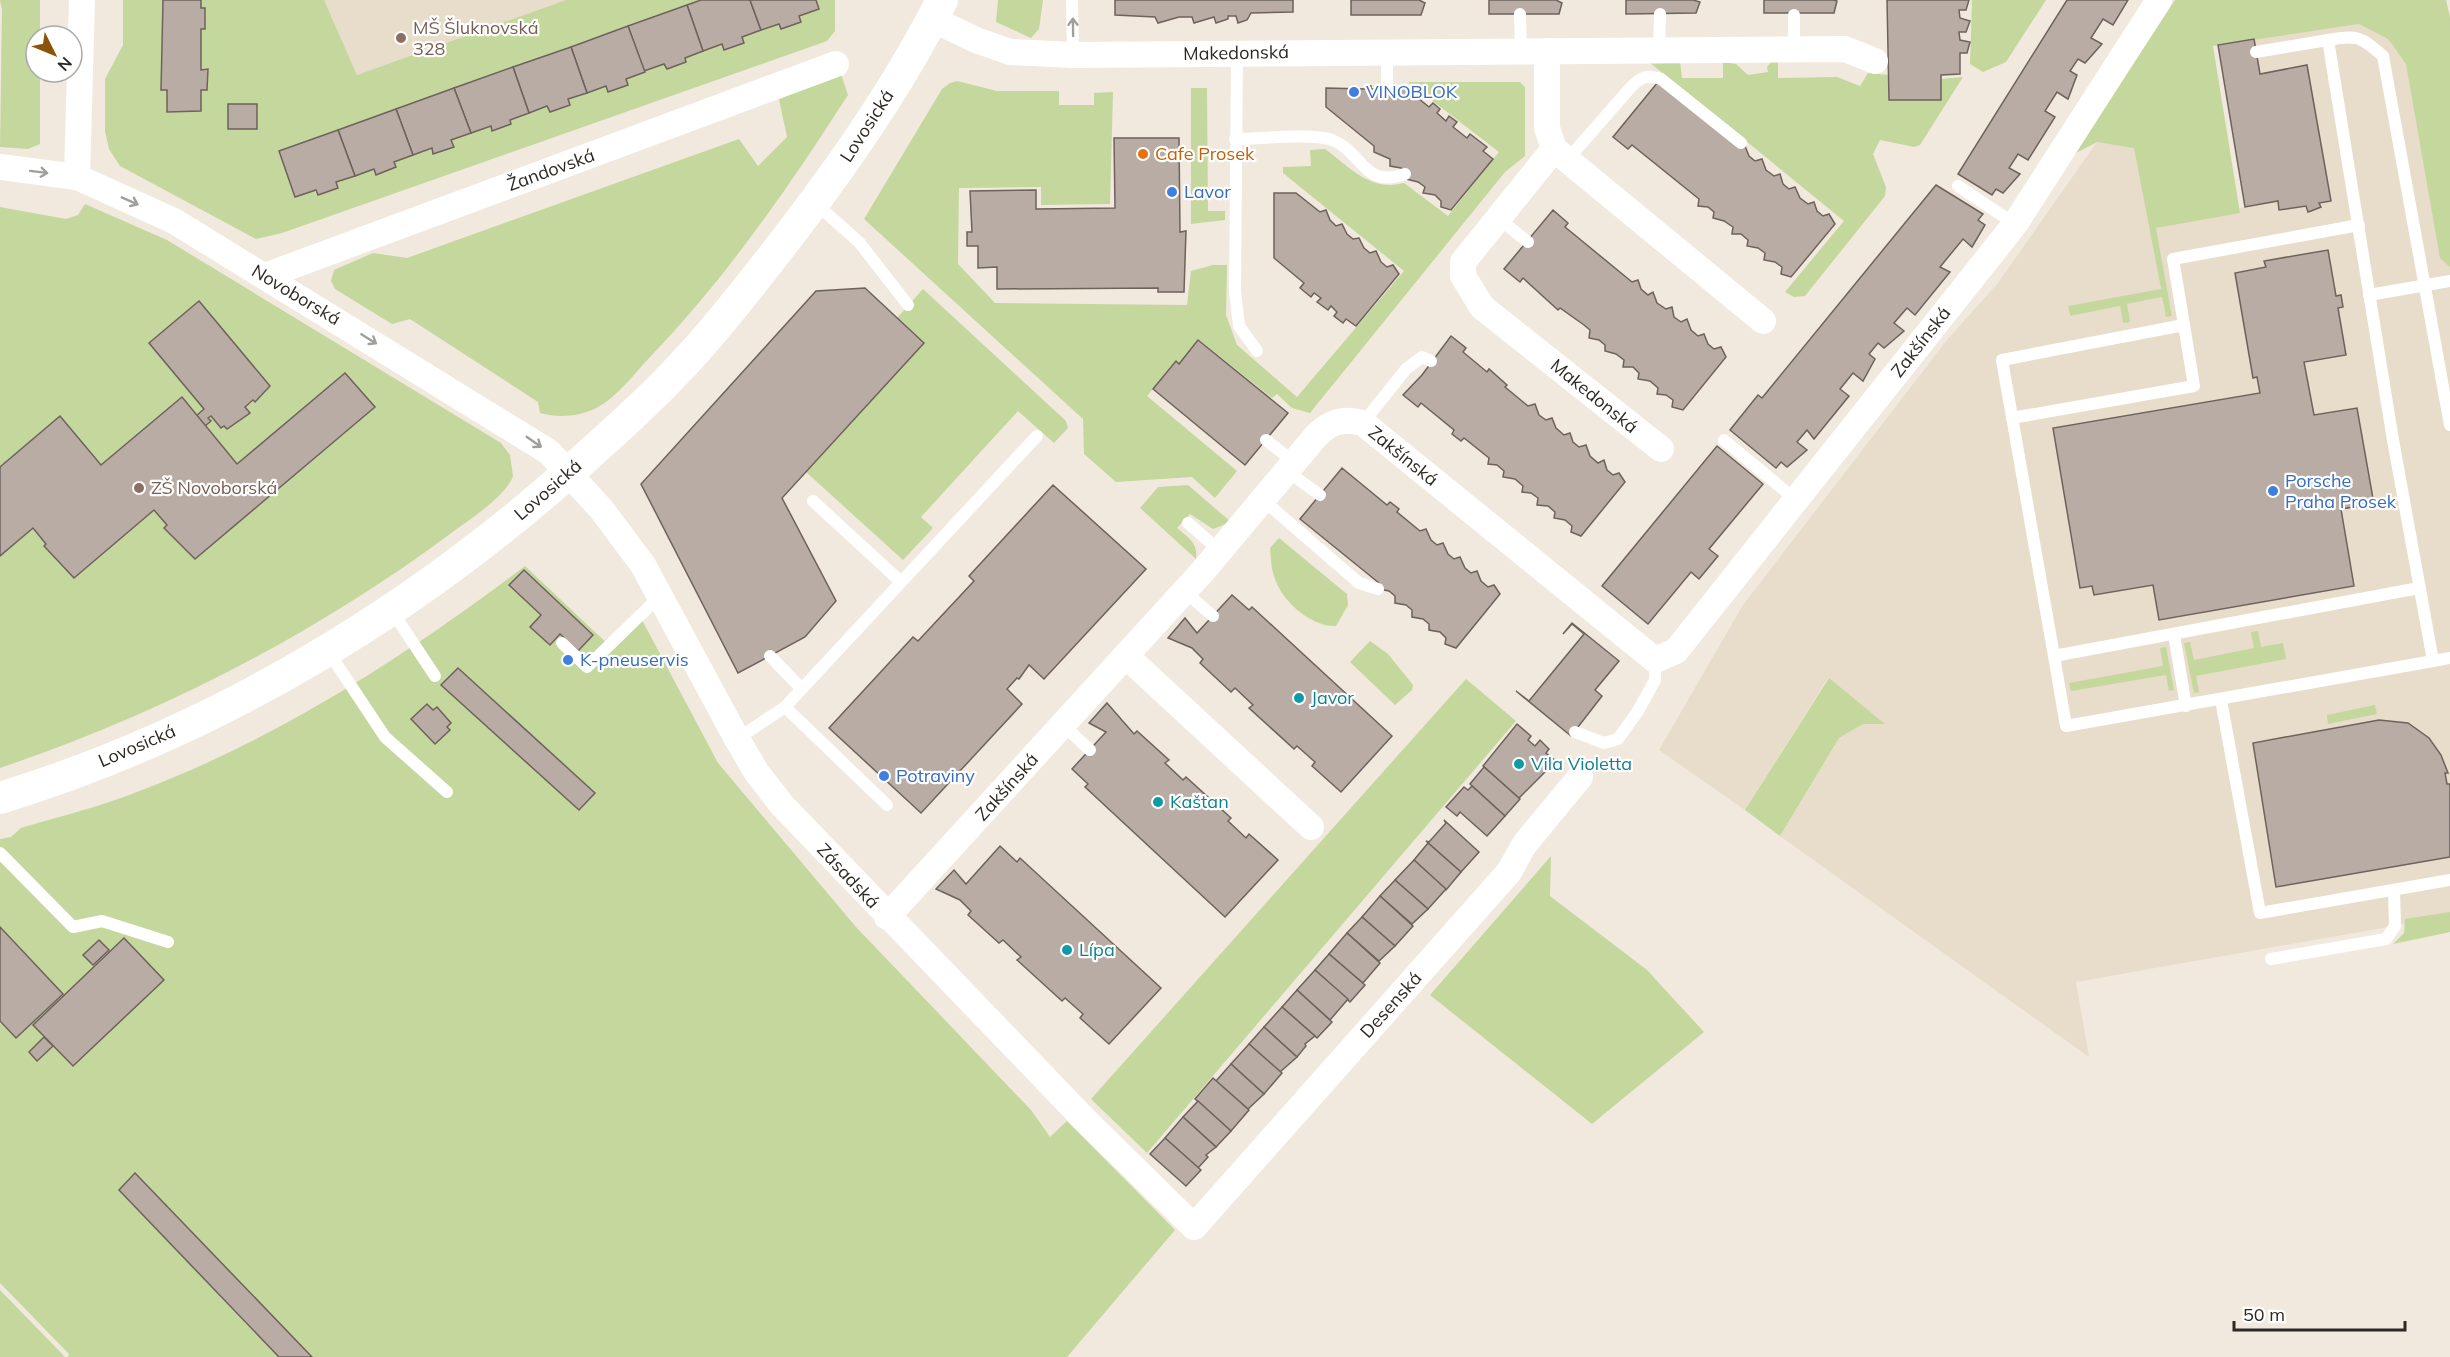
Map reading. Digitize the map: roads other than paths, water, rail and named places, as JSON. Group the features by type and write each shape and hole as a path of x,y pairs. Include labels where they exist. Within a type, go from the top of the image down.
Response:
{"street":[{"path":"77,177 82,0"},
{"name":"Zakšínská","path":"887,917 1185,592 1316,436 1334,422 1348,420 1363,423 1655,660 1676,651 2015,224 2159,0"},
{"name":"Makedonská","path":"937,10 976,40 1010,52 1073,55 1845,49 1875,61"},
{"name":"Lovosická","path":"0,798 41,785 160,737 244,697 392,611 509,525 624,423 697,349 849,158 937,10"},
{"path":"1547,51 1547,128 1561,154 1763,321"},
{"name":"Žandovská","path":"265,276 836,64"},
{"name":"Makedonská","path":"1561,154 1498,218 1463,262 1463,276 1482,307 1661,449"},
{"name":"Novoborská","path":"0,167 77,177 174,221 527,437 549,452 569,472"},
{"name":"Zásadská","path":"569,472 625,537 660,596 737,739 782,806 887,917 1194,1227"},
{"path":"1126,656 1311,828"},
{"name":"Desenská","path":"1194,1227 1509,872 1524,845 1580,777"}],"lane":[{"path":"1072,0 1073,55"},
{"path":"1521,14 1521,52"},
{"path":"1659,51 1660,14"},
{"path":"1794,15 1794,49"},
{"path":"2256,52 2350,36 2364,40 2383,56 2450,425"},
{"path":"2328,40 2369,295 2433,662"},
{"path":"1387,52 1387,89"},
{"path":"1237,53 1235,292 1239,326 1257,351"},
{"path":"1561,154 1641,77 1650,75 1661,79 1741,143"},
{"path":"1235,139 1316,138 1333,141 1377,177 1391,179 1405,174"},
{"path":"1959,186 2015,224"},
{"path":"814,202 859,242 908,305"},
{"path":"1498,218 1528,242"},
{"path":"2012,418 2194,386 2173,259 2359,225"},
{"path":"2369,295 2450,281"},
{"path":"2184,325 2002,360 2066,726 2450,658"},
{"path":"1363,423 1406,369 1422,357 1431,362"},
{"path":"737,739 785,707 1037,436"},
{"path":"1266,440 1320,495"},
{"path":"1724,440 1796,500"},
{"path":"1263,500 1359,583 1378,589"},
{"path":"813,501 902,582"},
{"path":"1188,523 1220,551"},
{"path":"2054,656 2419,588"},
{"path":"1185,592 1213,616"},
{"path":"562,643 587,667 660,596"},
{"path":"392,611 435,676"},
{"path":"2174,635 2186,706"},
{"path":"327,650 385,737 447,792"},
{"path":"770,657 802,688"},
{"path":"1575,732 1604,743 1618,739 1638,711 1655,680 1655,660"},
{"path":"2221,700 2260,913 2450,880"},
{"path":"785,707 887,805"},
{"path":"1063,725 1090,750"},
{"path":"0,853 73,927 102,921 168,942"},
{"path":"2271,959 2386,939 2395,926 2394,890"}],"place":[{"name":"MŠ Šluknovská 328","path":"401,38"},
{"name":"VINOBLOK","path":"1354,92"},
{"name":"Cafe Prosek","path":"1143,154"},
{"name":"Lavor","path":"1172,192"},
{"name":"ZŠ Novoborská","path":"139,488"},
{"name":"Porsche Praha Prosek","path":"2273,491"},
{"name":"K-pneuservis","path":"568,660"},
{"name":"Javor","path":"1299,698"},
{"name":"Vila Violetta","path":"1519,764"},
{"name":"Potraviny","path":"884,776"},
{"name":"Kaštan","path":"1158,802"},
{"name":"Lípa","path":"1067,950"}]}
